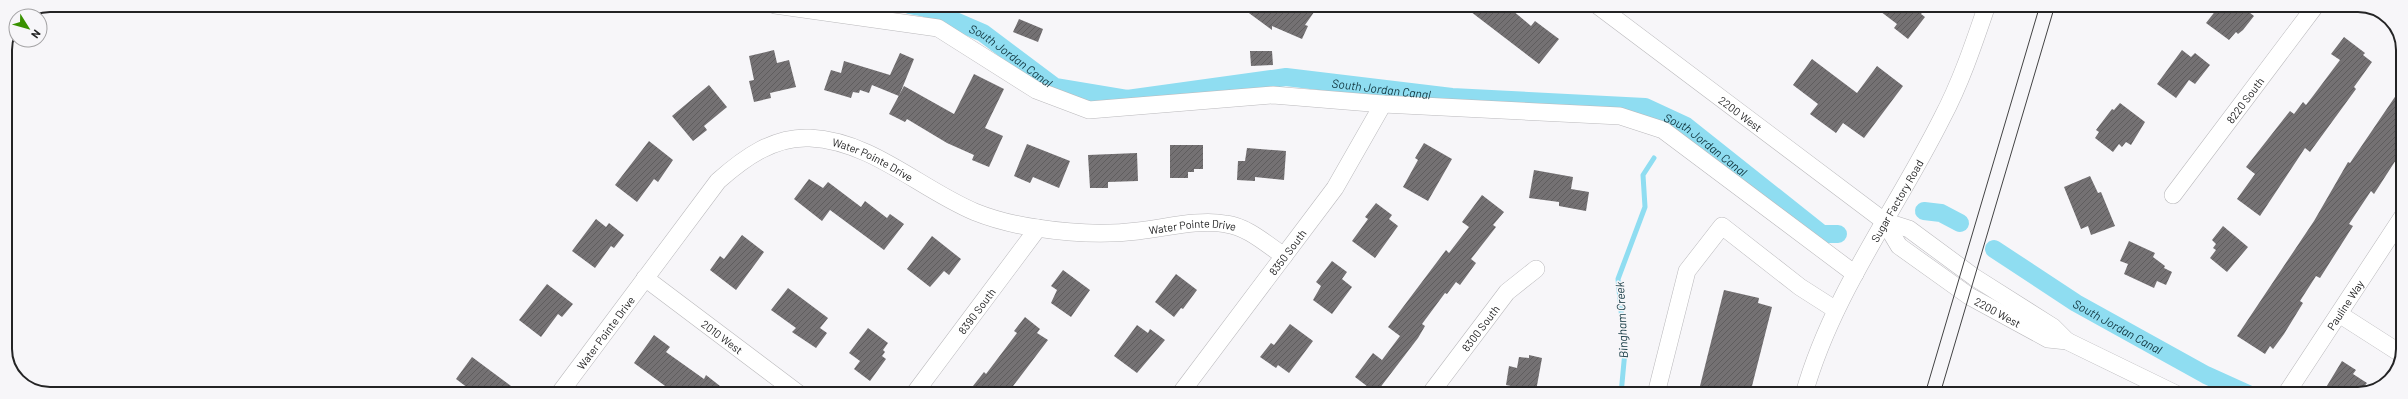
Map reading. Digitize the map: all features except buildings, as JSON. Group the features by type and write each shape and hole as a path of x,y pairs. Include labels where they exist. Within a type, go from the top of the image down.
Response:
{"street":[{"path":"825,12 938,28 1036,90 1089,110 1273,95 1383,104 1620,116 1663,130 1855,274"},
{"name":"2200 West","path":"1606,12 1884,221 1899,246 1969,296 2048,339 2067,341 2162,387"},
{"name":"Sugar Factory Road","path":"1806,387 1815,359 1836,310 1943,117 1964,68 1984,12"},
{"name":"8220 South","path":"2173,195 2311,12"},
{"name":"8350 South","path":"1185,387 1335,188 1383,104"},
{"name":"Water Pointe Drive","path":"564,387 718,181 750,156 785,140 808,138 833,140 856,148 974,211 997,220 1038,228 1121,232 1203,224 1226,224 1244,230 1284,256"},
{"path":"1658,387 1687,271 1722,226 1800,287 1836,310"},
{"name":"Pauline Way","path":"2291,387 2396,227"},
{"name":"8390 South","path":"919,387 1038,228"},
{"name":"8300 South","path":"1435,387 1507,292 1536,269"},
{"name":"2010 West","path":"645,278 790,387"},
{"path":"2339,314 2396,351"}],"waterway":[{"name":"South Jordan Canal","path":"934,12 983,33 1055,87 1127,99 1286,77 1452,97 1645,107 1686,126 1822,234 1838,234"},
{"name":"Bingham Creek","path":"1622,387 1625,351 1618,279 1645,207 1643,175 1654,158"},
{"name":"South Jordan Canal","path":"1924,211 1941,213 1960,223"},
{"name":"South Jordan Canal","path":"1994,249 2076,303 2206,375 2233,387"}],"tram line":[{"path":"1927,387 2038,12"},
{"path":"1942,387 2053,12"}]}
